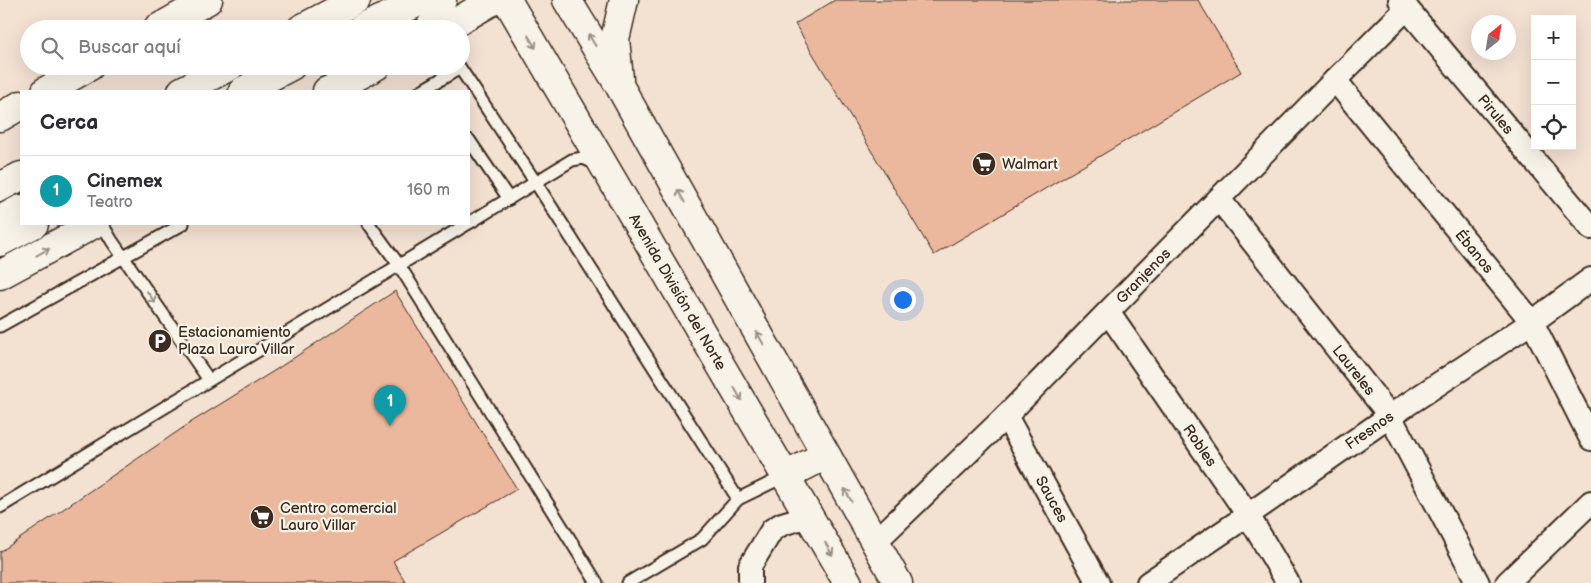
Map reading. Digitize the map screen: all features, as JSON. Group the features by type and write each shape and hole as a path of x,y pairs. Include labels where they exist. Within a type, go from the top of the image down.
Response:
{"main road":[{"path":"173,20 208,0"},
{"path":"318,20 356,0"},
{"path":"381,20 423,0"},
{"path":"434,20 442,0"},
{"path":"460,20 494,0"},
{"name":"Avenida División del Norte","path":"507,0 580,140 610,175 848,583"},
{"path":"567,0 619,85 898,583"},
{"path":"619,85 615,39 624,0"},
{"path":"48,90 74,75"},
{"path":"184,90 213,75"},
{"path":"245,90 273,75"},
{"path":"330,90 359,75"},
{"path":"0,117 20,106"},
{"path":"0,187 20,177"},
{"path":"0,220 20,210"},
{"path":"0,242 32,225"},
{"path":"0,275 92,225"},
{"path":"785,476 826,455"}],"street":[{"name":"Granjenos","path":"875,542 1006,416 1335,80 1404,4"},
{"name":"Pirules","path":"1404,4 1591,228"},
{"name":"Ébanos","path":"1335,80 1532,322 1591,440"},
{"name":"Laureles","path":"1219,199 1390,416 1478,583"},
{"name":"Fresnos","path":"1148,583 1248,516 1390,416 1532,322 1591,279"},
{"name":"Robles","path":"1108,312 1248,516 1288,583"},
{"name":"Sauces","path":"1006,416 1098,583"},
{"path":"1506,583 1591,502"},
{"path":"750,583 750,566 772,530 782,524 809,516"}],"lane":[{"path":"429,90 452,75"},
{"path":"464,75 738,499"},
{"path":"572,160 580,140"},
{"path":"470,142 507,200"},
{"path":"470,150 507,200"},
{"path":"470,222 572,160 583,158 598,165 610,175"},
{"path":"103,225 123,258 209,380"},
{"path":"0,326 181,225"},
{"path":"370,225 399,265 598,583"},
{"path":"0,507 465,225"},
{"path":"628,583 702,539 738,499 785,476"}],"building":[{"name":"Walmart","path":"835,0 1198,0 1241,72 934,255 795,24"},
{"path":"395,291 517,489 393,561 406,583 0,583 0,552 193,421 277,369"}],"place":[{"name":"Walmart","path":"984,164"},
{"name":"Estacionamiento Plaza Lauro Villar","path":"160,341"},
{"name":"Cinemex","path":"390,426"},
{"name":"Centro comercial Lauro Villar","path":"262,517"}]}
